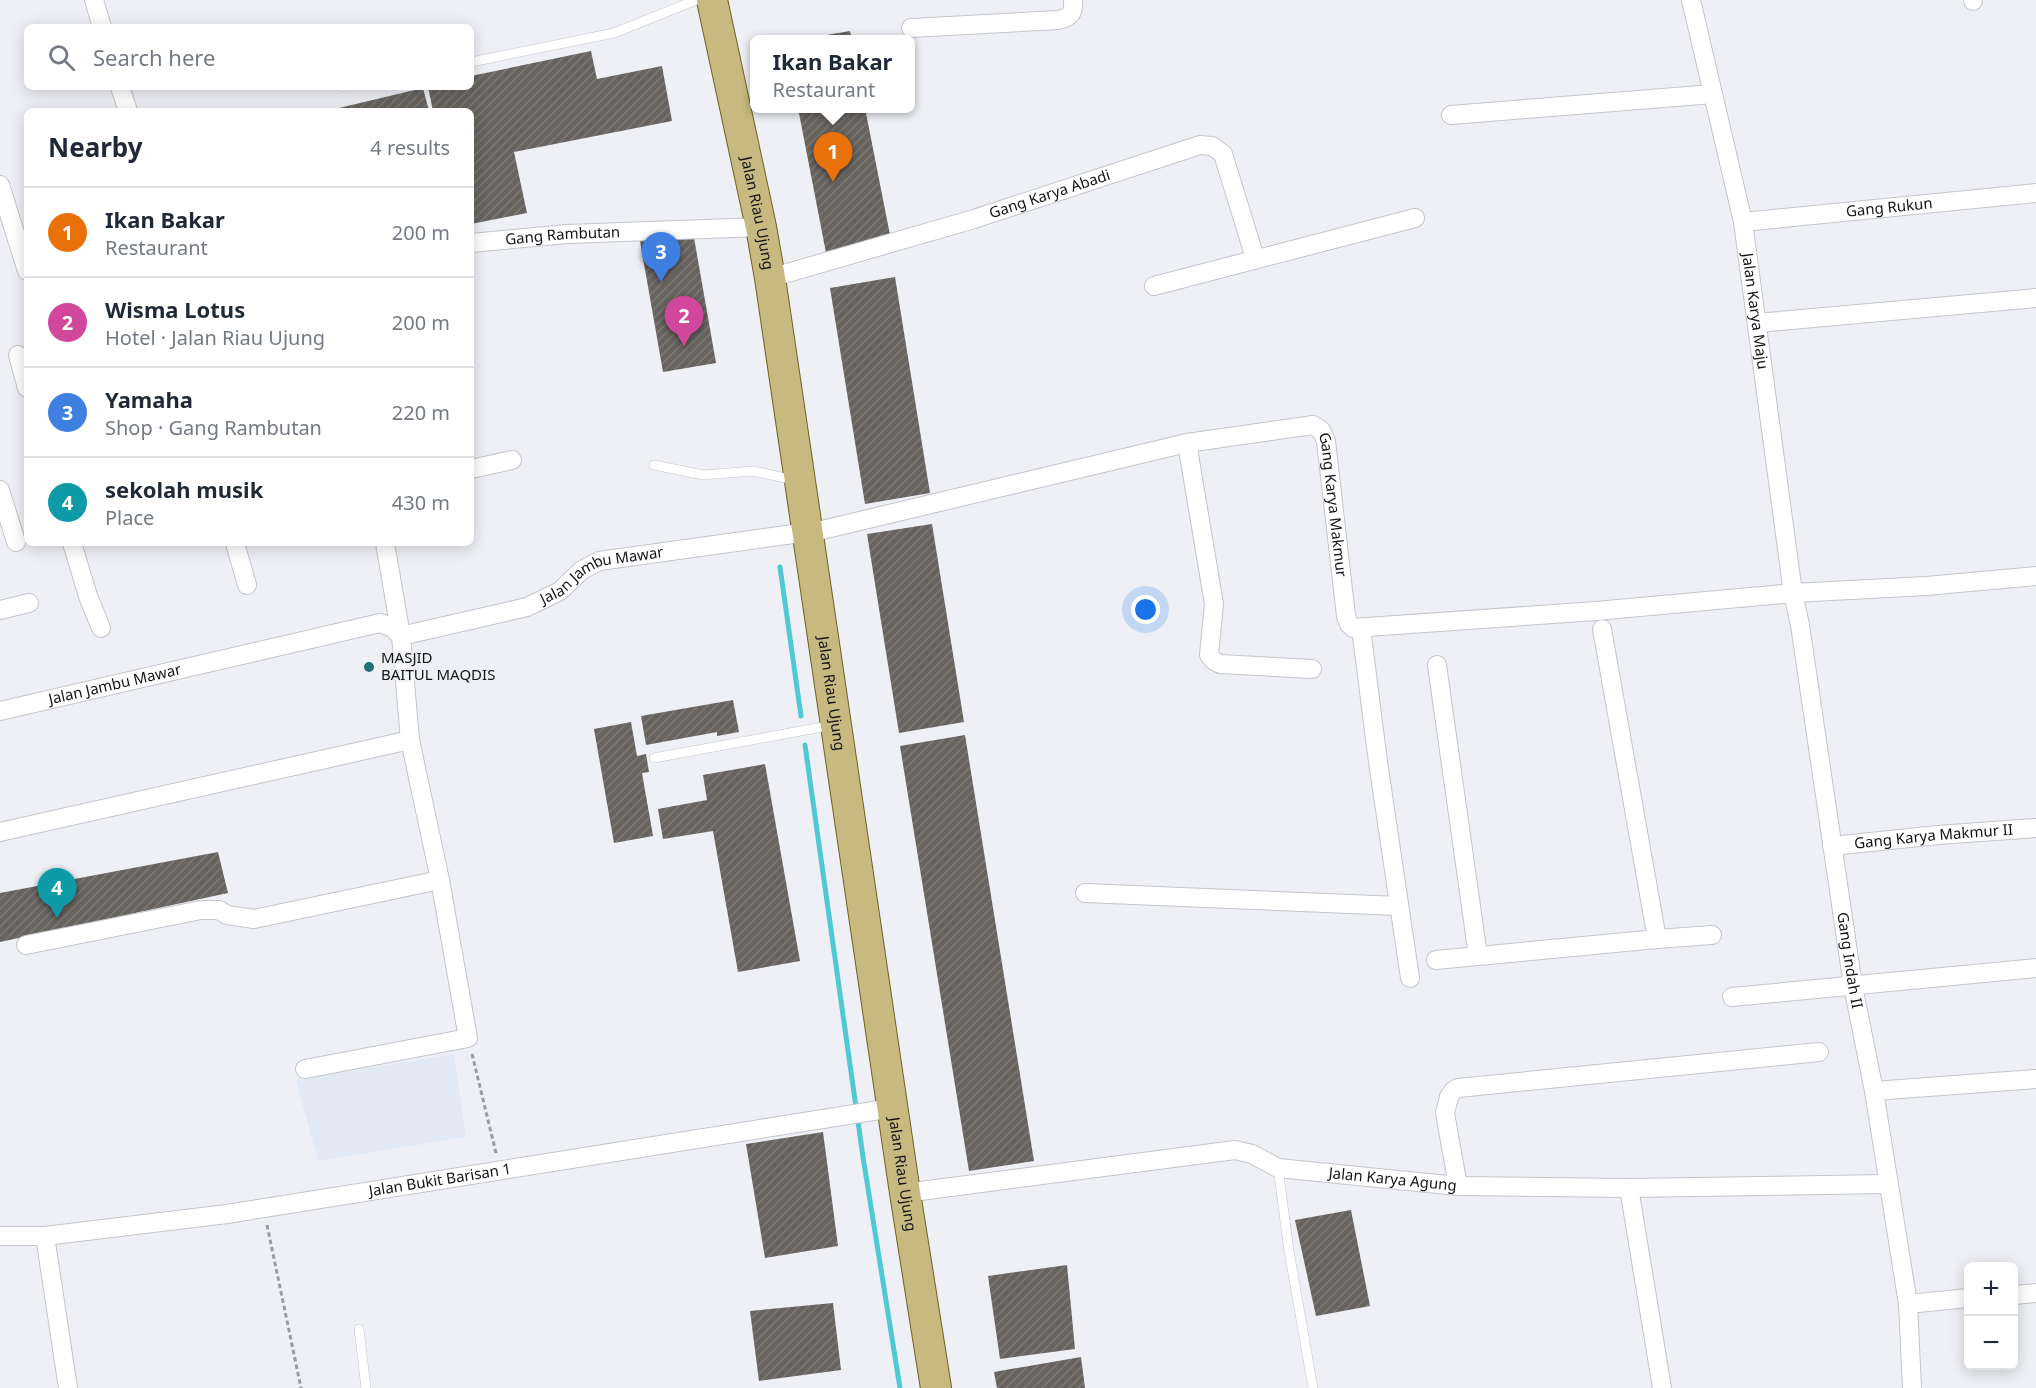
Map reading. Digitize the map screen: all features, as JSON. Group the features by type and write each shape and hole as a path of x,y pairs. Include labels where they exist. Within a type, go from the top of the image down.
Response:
{"main road":[{"name":"Jalan Riau Ujung","path":"712,0 770,279 835,724 885,1108 905,1193 936,1388"}],"street":[{"path":"94,0 101,24"},
{"path":"911,28 1058,20 1071,15 1074,10 1073,0"},
{"name":"Jalan Karya Maju","path":"1691,0 1743,222 1800,625"},
{"path":"121,90 127,108"},
{"path":"1451,115 1713,94"},
{"name":"Gang Karya Abadi","path":"770,279 974,219 1200,145 1212,146 1223,154 1255,258"},
{"path":"0,185 24,261"},
{"name":"Gang Rukun","path":"1743,222 2036,193"},
{"path":"1154,286 1415,218"},
{"name":"Gang Rambutan","path":"474,243 567,234 761,227"},
{"path":"1757,323 2036,298"},
{"path":"15,356 24,380"},
{"name":"Gang Karya Makmur","path":"806,531 822,530 1187,443 1313,424 1320,430 1326,441 1346,616 1353,628 1361,628"},
{"path":"1187,443 1214,604 1209,655 1220,664 1312,669"},
{"path":"474,468 512,460"},
{"path":"0,489 16,542"},
{"name":"Jalan Jambu Mawar","path":"0,711 380,623 391,627 401,636 527,607 560,591 582,570 599,561 806,531"},
{"path":"73,546 88,596 101,628"},
{"path":"236,546 247,585"},
{"path":"305,1070 468,1038 440,880 410,740 401,636 386,546"},
{"path":"1410,978 1361,628 2036,576"},
{"path":"0,610 29,603"},
{"name":"Gang Indah II","path":"1800,625 1853,986 1874,1091 1907,1299 1912,1388"},
{"path":"1602,630 1657,939"},
{"path":"1437,665 1478,956"},
{"path":"0,832 410,740"},
{"name":"Gang Karya Makmur II","path":"1832,846 2036,828"},
{"path":"26,945 201,910 219,909 226,915 254,919 440,880"},
{"path":"1085,893 1399,906"},
{"path":"1436,960 1712,934"},
{"path":"1732,997 2036,968"},
{"path":"1458,1186 1445,1113 1449,1097 1458,1088 1819,1052"},
{"path":"1874,1091 2036,1079"},
{"name":"Jalan Bukit Barisan 1","path":"0,1236 45,1236 264,1208 885,1108"},
{"name":"Jalan Karya Agung","path":"905,1193 1235,1150 1252,1154 1278,1168 1458,1186 1629,1188 1887,1184"},
{"path":"1629,1188 1662,1388"},
{"path":"45,1236 68,1388"},
{"path":"2018,1295 2036,1293"},
{"path":"1907,1299 1964,1298"}],"lane":[{"path":"474,61 614,33 696,0"},
{"path":"654,465 703,475 753,471 799,481"},
{"path":"1596,611 1602,630"},
{"path":"654,758 835,724"},
{"path":"1278,1168 1289,1251 1313,1388"},
{"path":"359,1329 366,1388"}],"path":[{"path":"468,1038 500,1169"},
{"path":"264,1208 301,1388"}],"shaded area":[{"path":"454,1054 466,1137 318,1161 296,1080"}],"building":[{"path":"850,31 851,35 827,35"},
{"path":"591,51 597,79 662,66 672,121 514,152 527,213 474,223 474,108 432,108 429,90 474,90 474,75"},
{"path":"415,90 424,90 428,108 339,108"},
{"path":"799,113 866,113 892,245 827,258"},
{"path":"693,232 716,363 663,372 640,241"},
{"path":"895,277 930,493 865,504 830,288"},
{"path":"932,524 964,722 899,733 867,534"},
{"path":"733,700 739,732 717,736 717,732 646,745 641,716"},
{"path":"631,722 637,756 646,754 649,772 642,773 653,836 614,843 594,729"},
{"path":"965,735 1034,1161 969,1171 900,746"},
{"path":"765,764 800,961 738,972 713,831 663,839 658,809 707,800 703,775"},
{"path":"218,852 228,893 0,942 0,893"},
{"path":"823,1132 838,1246 765,1258 746,1144"},
{"path":"1351,1210 1370,1306 1316,1316 1295,1220"},
{"path":"1067,1265 1075,1349 1000,1359 988,1276"},
{"path":"833,1303 841,1370 759,1381 750,1311"},
{"path":"1081,1357 1085,1388 997,1388 994,1372"}],"waterway":[{"path":"780,567 801,716"},
{"path":"805,745 863,1157 900,1388"}],"place":[{"name":"Ikan Bakar","path":"833,182"},
{"name":"Yamaha","path":"661,282"},
{"name":"Wisma Lotus","path":"684,346"},
{"name":"MASJID BAITUL MAQDIS","path":"369,667"},
{"name":"sekolah musik","path":"57,918"}]}
